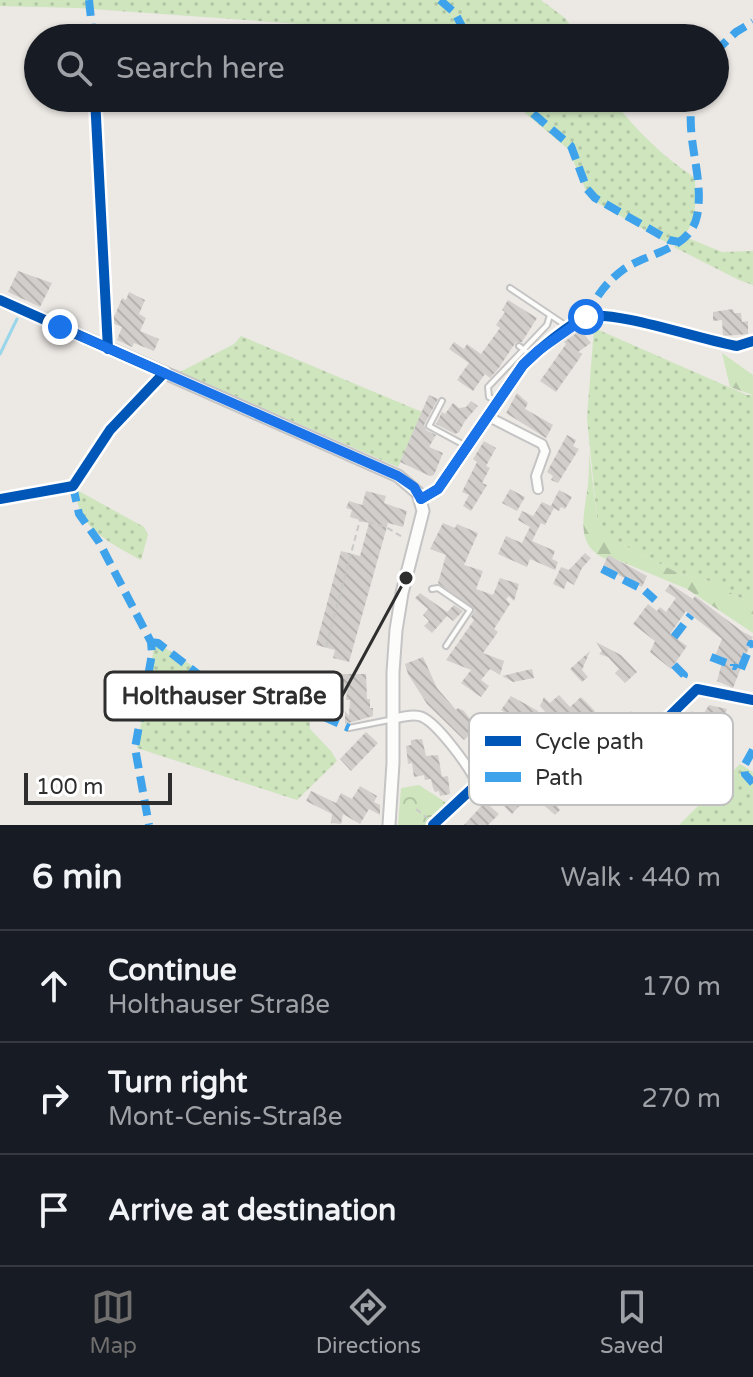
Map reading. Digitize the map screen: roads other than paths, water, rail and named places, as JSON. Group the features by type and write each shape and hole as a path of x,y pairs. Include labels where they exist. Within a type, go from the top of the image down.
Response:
{"main road":[{"path":"0,300 398,476 414,487 421,499 423,519 397,619 389,825"}],"street":[{"path":"421,499 438,489 523,365 586,317 610,316 727,345 737,346 753,341"},
{"path":"487,416 542,444 545,451 536,476 538,489"},
{"path":"673,713 697,689"},
{"path":"393,719 414,715 426,719 469,769"},
{"path":"434,824 469,791"}],"lane":[{"path":"105,269 108,349"},
{"path":"510,288 570,328"},
{"path":"496,402 489,397 488,387 521,348 547,325 550,315"},
{"path":"521,348 532,356"},
{"path":"442,401 429,426 466,446"},
{"path":"432,589 438,588 470,610 446,646"},
{"path":"697,689 753,700"},
{"path":"349,728 393,719"}],"waterway":[{"path":"0,354 17,319"}],"place":[{"name":"Holthauser Straße","path":"406,578"}]}
